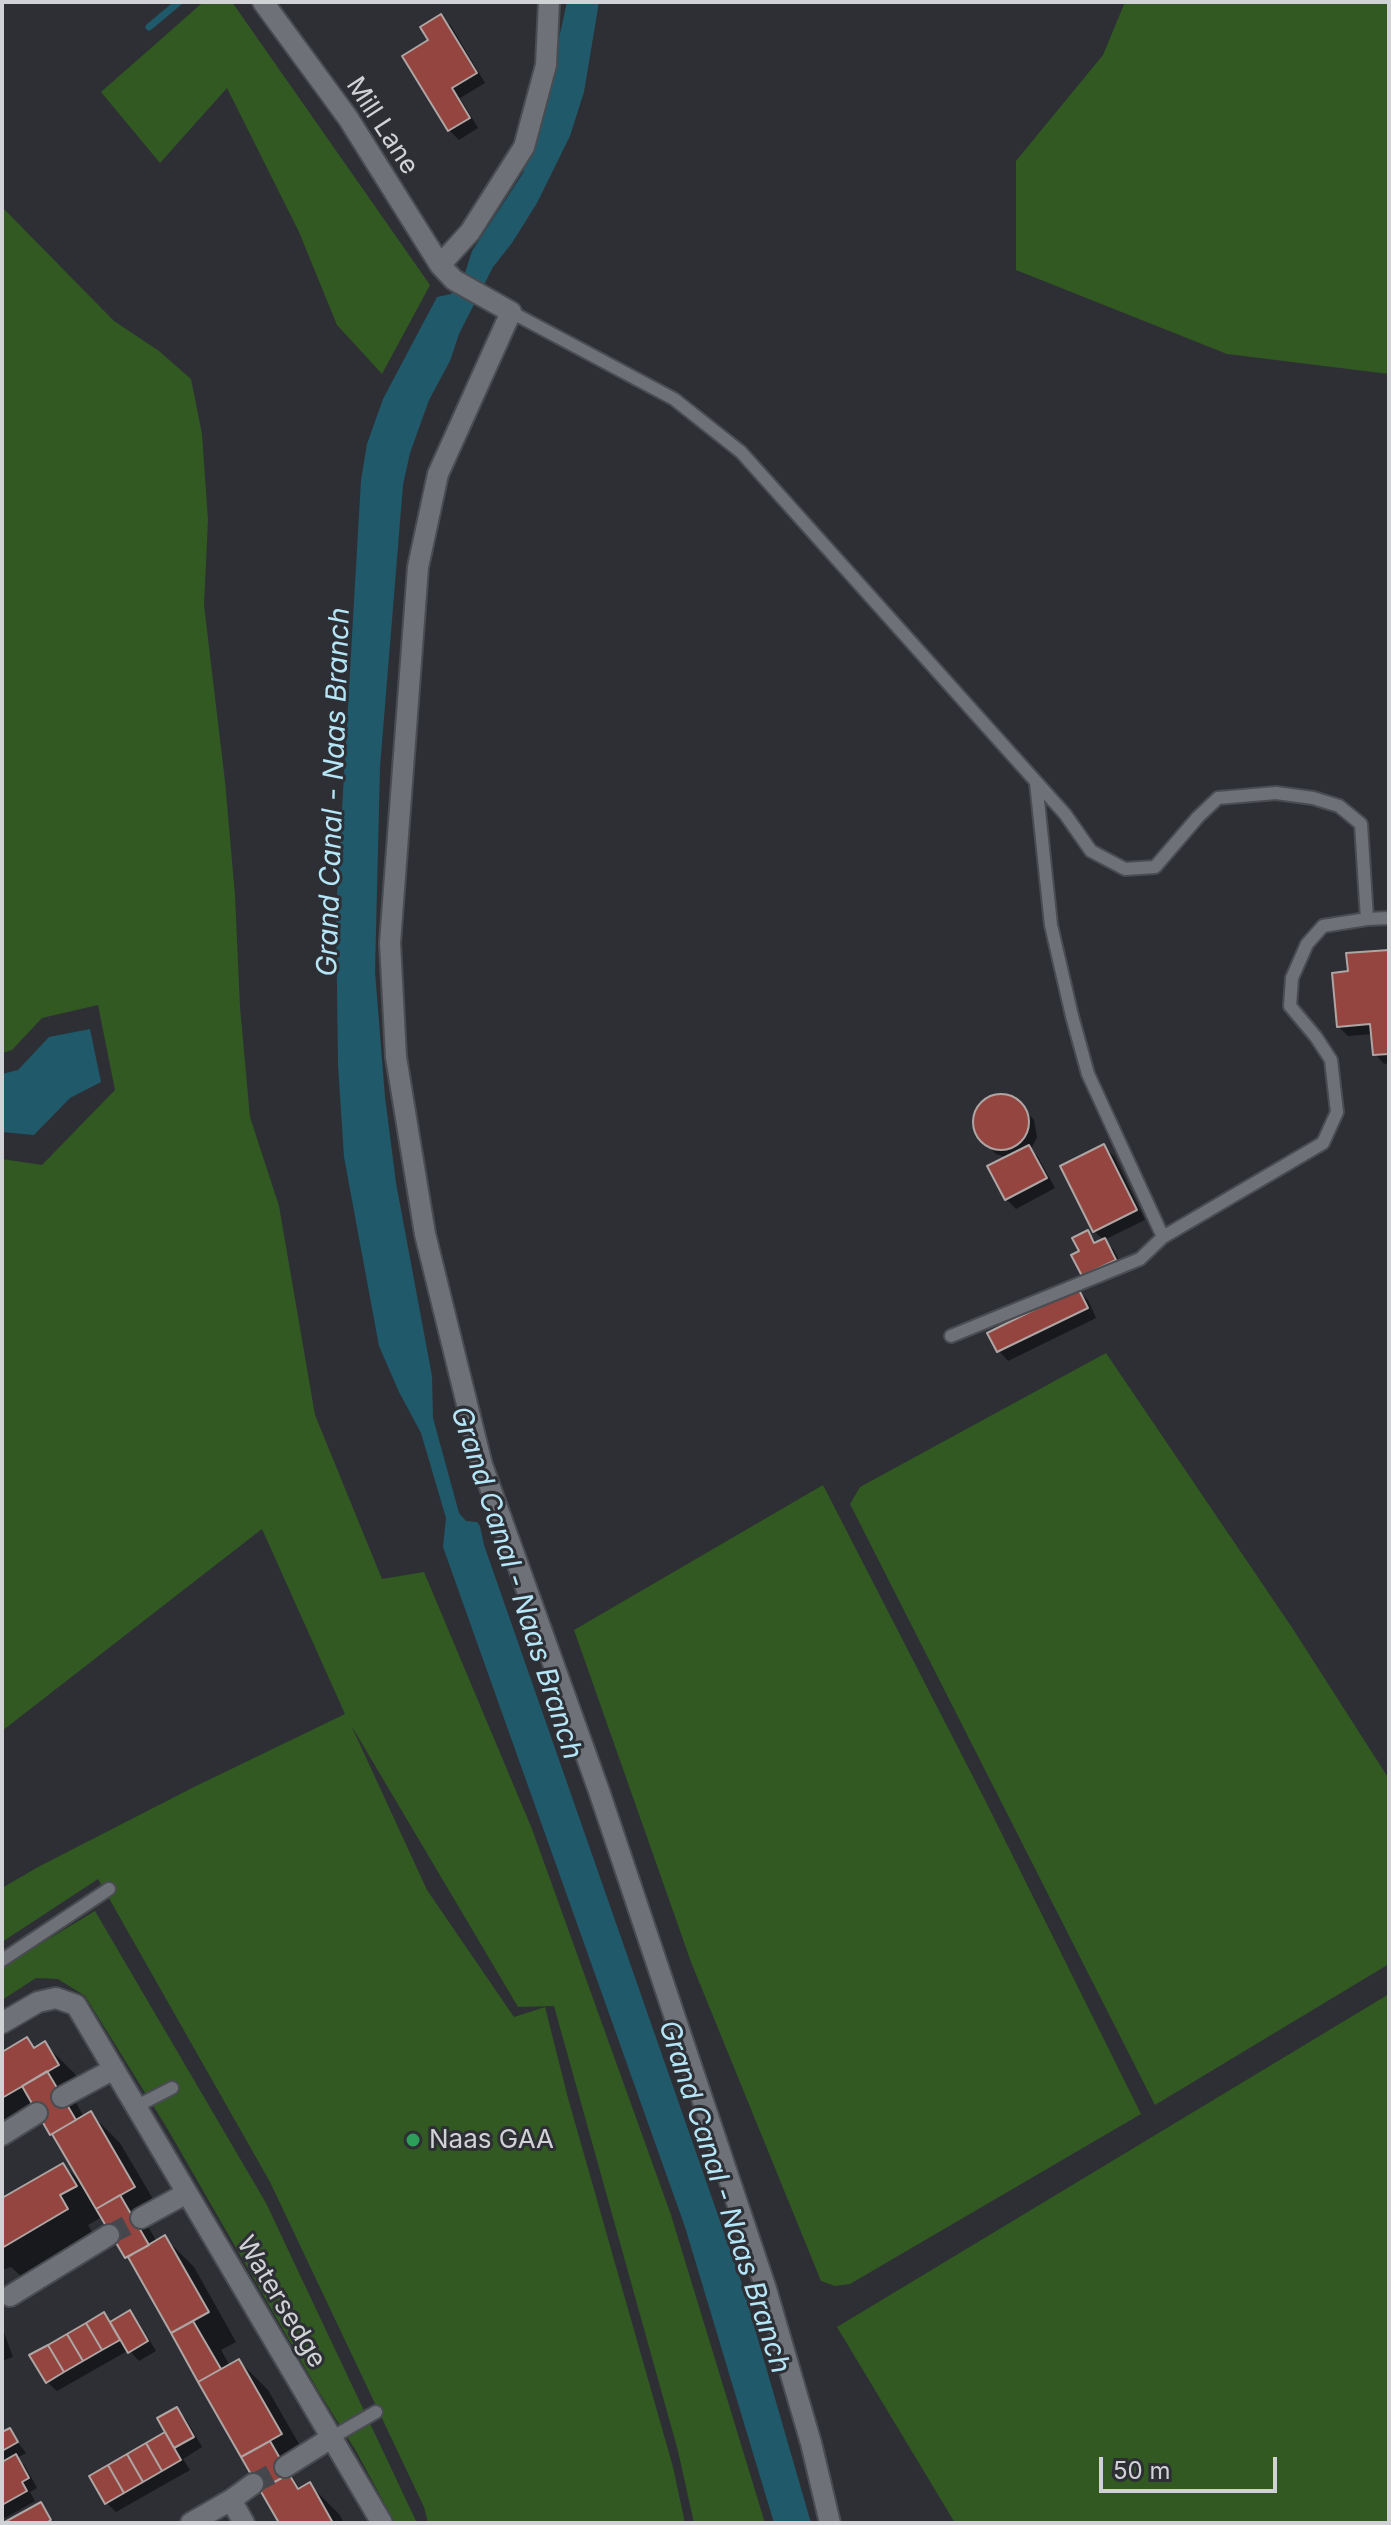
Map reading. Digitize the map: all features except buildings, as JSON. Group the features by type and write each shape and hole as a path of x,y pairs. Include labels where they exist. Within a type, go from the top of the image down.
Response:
{"street":[{"name":"Mill Lane","path":"263,2 348,118 447,273"},
{"path":"549,2 546,65 524,147 447,273 511,312 438,474 418,567 390,943 396,1057 425,1234 482,1465 599,1791 761,2275 811,2443 830,2523"},
{"name":"Watersedge","path":"2,2023 38,2002 56,1998 76,2005 382,2523"},
{"path":"62,2097 114,2069"},
{"path":"2,2135 37,2113"},
{"path":"141,2218 187,2193"},
{"path":"10,2296 109,2235"},
{"path":"285,2467 331,2438"},
{"path":"191,2523 253,2484"},
{"path":"231,2500 244,2523"}],"lane":[{"path":"511,312 674,399 741,452 1065,814 1091,851 1125,869 1155,867 1218,798 1276,793 1313,798 1339,806 1361,824 1367,919"},
{"path":"1036,781 1051,925 1088,1074 1163,1237"},
{"path":"951,1336 1140,1259 1163,1237 1323,1143 1337,1112 1331,1060 1290,1006 1292,978 1307,944 1323,926 1389,918"},
{"path":"2,1960 109,1889"},
{"path":"137,2106 172,2088"},
{"path":"331,2438 376,2412"}],"green space":[{"path":"200,2 232,2 430,285 382,374 337,325 299,232 227,88 160,163 101,92"},
{"path":"1125,2 1389,2 1389,374 1227,354 1016,270 1016,161 1103,55"},
{"path":"2,207 114,321 159,351 191,379 202,434 208,520 204,605 225,781 250,1117 279,1206 315,1415 382,1579 424,1572 532,1829 671,2215 765,2523 694,2523 678,2451 554,2006 518,2007 351,1725 427,1890 514,2017 545,2007 673,2467 685,2523 428,2523 424,2507 270,2182 98,1879 2,1942 2,1888 194,1787 345,1714 262,1529 2,1731 2,1159 42,1165 115,1090 98,1005 42,1018 12,1050 2,1053"},
{"path":"1106,1353 1293,1629 1389,1779 1389,1964 1155,2105 850,1504 860,1487"},
{"path":"823,1485 985,1800 1141,2114 850,2284 835,2286 821,2281 691,1962 574,1630"},
{"path":"95,1911 266,2203 417,2523 395,2523 167,2128 85,1996 58,1979 36,1978 2,2000 2,1967"},
{"path":"1389,1994 1389,2523 955,2523 837,2327"}],"water":[{"path":"567,2 599,2 584,92 570,136 537,203 493,267 459,334 450,361 429,400 410,453 403,485 380,767 375,972 385,1097 396,1183 432,1376 433,1418 459,1513 466,1521 477,1522 480,1526 484,1545 742,2284 811,2523 774,2523 685,2227 443,1547 446,1518 421,1433 379,1346 344,1157 338,1065 336,913 361,480 367,444 383,399 437,297 451,294 465,273 472,251 523,173 543,110"},
{"path":"90,1029 101,1082 70,1098 34,1135 2,1132 2,1074 18,1070 49,1037"}],"waterway":[{"path":"149,27 179,2"}],"tunnel":[{"path":"109,2235 141,2218"},
{"path":"253,2484 285,2467"}],"place":[{"name":"Naas GAA","path":"413,2140"}],"water label":[{"name":"Grand Canal - Naas Branch","path":"334,792"},
{"name":"Grand Canal - Naas Branch","path":"516,1583"},
{"name":"Grand Canal - Naas Branch","path":"724,2197"}]}
